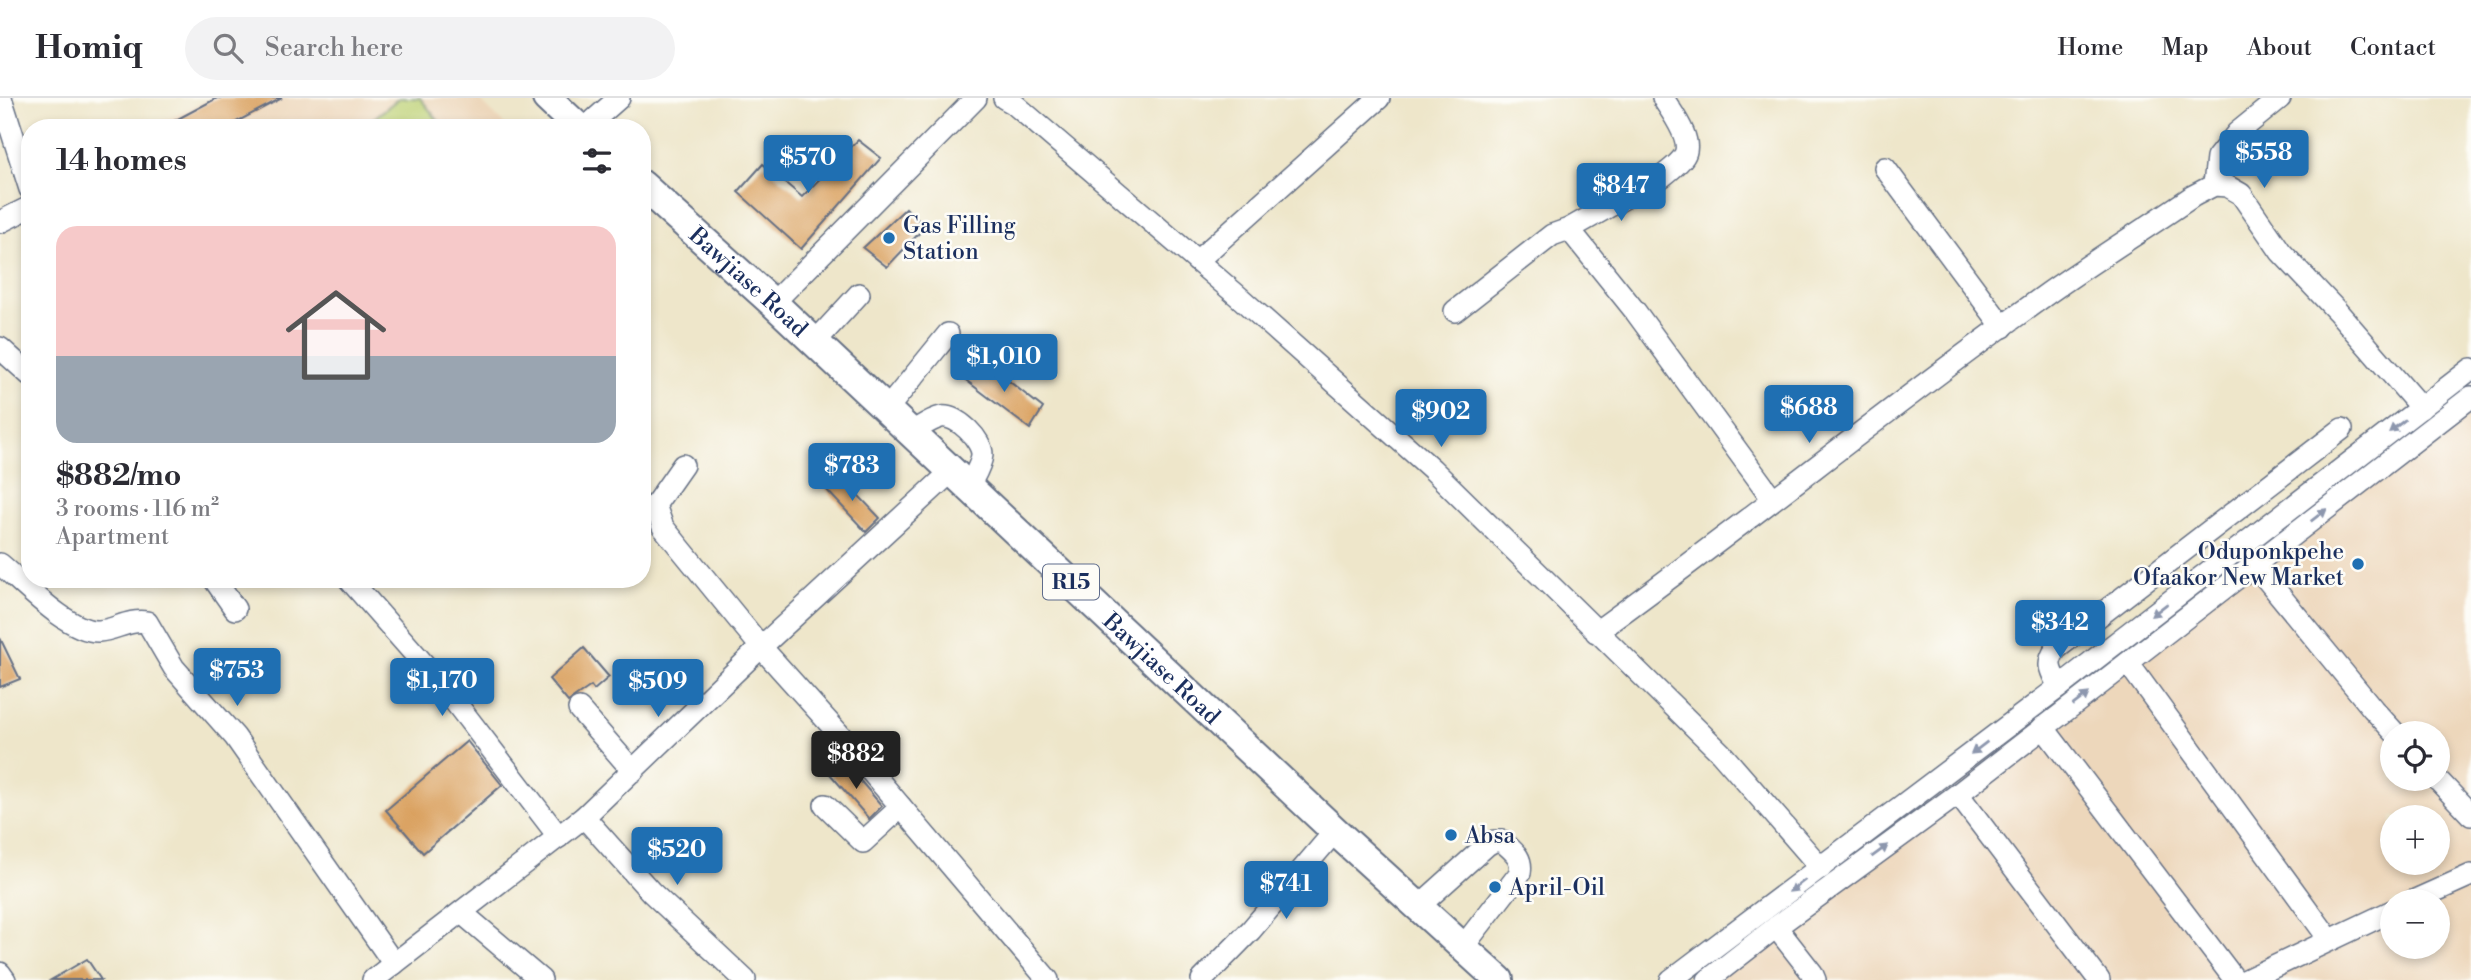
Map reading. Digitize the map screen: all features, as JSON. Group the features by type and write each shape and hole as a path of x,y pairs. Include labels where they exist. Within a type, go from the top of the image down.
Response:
{"main road":[{"path":"547,98 569,119"},
{"name":"Bawjiase Road","path":"651,193 773,303 1335,831 1499,980"}],"street":[{"path":"1,98 21,161"},
{"path":"595,119 619,98"},
{"path":"773,303 976,98"},
{"path":"1004,98 1197,261 1433,469 1721,753 1821,868"},
{"path":"1197,261 1379,98"},
{"path":"1455,311 1552,235 1569,229 1662,176 1686,154 1687,142 1663,98"},
{"path":"2214,185 2217,158 2237,133 2280,98"},
{"path":"1885,168 2003,327"},
{"path":"1596,632 1689,565 1772,498 2048,293 2193,196 2214,185 2227,186 2241,194 2281,252 2337,310 2421,408"},
{"path":"0,222 21,212"},
{"path":"1569,229 1635,311 1772,498"},
{"path":"815,342 859,294"},
{"path":"887,409 948,334"},
{"path":"0,348 21,367"},
{"path":"1671,980 2059,687 2471,369"},
{"path":"1708,980 1958,794 2471,397"},
{"path":"373,980 584,817 761,648 980,464 982,452 979,443 950,417 942,417 912,432"},
{"path":"2059,687 2050,670 2049,659 2056,649 2342,429"},
{"path":"683,465 655,505 663,527 761,648 840,734 1048,980"},
{"path":"0,564 21,582"},
{"path":"2255,565 2384,721"},
{"path":"29,588 67,620 84,628 99,631 135,620 147,622 174,668 235,737 394,964"},
{"path":"221,588 235,608"},
{"path":"357,588 442,685 559,837"},
{"path":"2128,663 2329,939"},
{"path":"579,709 634,771"},
{"path":"2043,727 2235,980"},
{"path":"2448,791 2471,815"},
{"path":"1958,794 2099,980"},
{"path":"825,804 863,842 901,807"},
{"path":"584,817 651,892 745,980"},
{"path":"1202,980 1251,930 1335,831"},
{"path":"1418,907 1486,845 1502,841 1518,856 1522,864 1520,873 1462,948"},
{"path":"2440,889 2471,875"},
{"path":"462,913 541,980"},
{"path":"2246,980 2380,916"},
{"path":"1776,927 1815,980"},
{"path":"0,973 5,980"}],"shaded area":[{"path":"211,98 478,98 499,119 168,119"},
{"name":"Oduponkpehe Ofaakor New Market","path":"2471,395 2471,980 1692,980 1846,863"}],"green space":[{"path":"399,98 420,98 437,119 373,119"}],"building":[{"path":"217,98 282,98 242,119 178,119"},
{"path":"858,140 881,158 801,249 738,192 763,164 802,197"},
{"path":"906,208 925,227 887,267 863,248"},
{"path":"982,360 1043,408 1030,429 963,378"},
{"path":"838,474 880,518 866,532 824,487"},
{"path":"0,638 20,679 0,687"},
{"path":"584,648 609,677 594,690 591,686 568,702 549,679"},
{"path":"467,741 502,785 423,853 386,810"},
{"path":"845,763 882,806 869,819 830,774"},
{"path":"87,959 101,980 51,980"}],"place":[{"name":"Gas Filling Station","path":"889,238"},
{"name":"Oduponkpehe Ofaakor New Market","path":"2358,564"},
{"name":"Absa","path":"1451,835"},
{"name":"April-Oil","path":"1495,887"}]}
